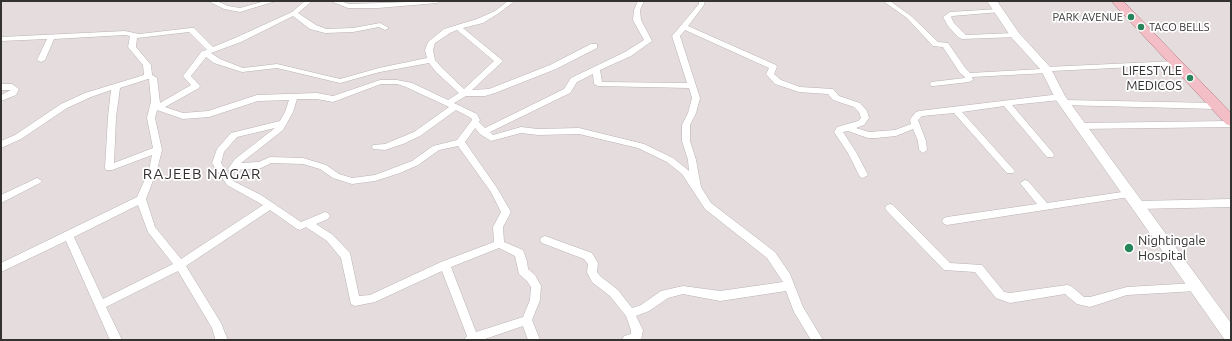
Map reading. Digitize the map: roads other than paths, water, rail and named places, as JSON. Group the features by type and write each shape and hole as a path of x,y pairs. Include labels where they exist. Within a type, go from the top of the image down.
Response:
{"main road":[{"path":"1118,1 1231,121"},
{"path":"1127,1 1231,109"}],"street":[{"path":"211,1 226,8 240,10 273,1"},
{"path":"156,104 196,86 187,76 208,51 238,40 294,13 309,1"},
{"path":"333,1 348,6 378,6 437,1"},
{"path":"512,1 497,12 480,21 447,31 432,42 429,50 431,60 439,70 464,93 485,93 492,91 552,67 594,46"},
{"path":"483,132 567,91 574,80 628,54 648,41 637,20 637,10 641,1"},
{"path":"696,188 692,160 686,141 686,125 692,113 696,98 676,36 702,4 702,1"},
{"path":"886,1 909,16 936,44 945,45 963,71 968,75 1177,63"},
{"path":"1015,35 966,37 961,35 947,17 950,14 995,6 1015,35 1046,70 1062,100 1080,126 1231,336"},
{"path":"294,13 312,27 325,31 353,30 380,26 384,28"},
{"path":"684,26 773,67 770,74 778,82 799,89 825,92 830,91 836,98 857,105 863,111 865,118 861,123 848,128 840,129 838,132 852,152 863,175"},
{"path":"376,147 385,147 416,134 452,105 499,60 457,27"},
{"path":"1,39 125,33 139,36 156,35 176,30 191,30 217,62 242,70 277,66 340,81 378,70 431,60"},
{"path":"134,35 132,47 147,65 148,76"},
{"path":"41,60 52,36"},
{"path":"596,69 598,84 692,86"},
{"path":"934,84 969,80 968,75"},
{"path":"1,145 18,137 64,106 88,95 148,76 153,78 156,104 152,118 158,150 153,170 142,199 150,229 180,265 216,326 221,338 220,340"},
{"path":"156,104 184,116 209,114 257,98 317,96 333,99 380,82 392,82 409,85 474,116 476,120 475,123 491,138 522,130 538,132 579,131 641,146 670,160 685,172 708,206 771,255 786,277 798,309 817,340"},
{"path":"116,85 112,117 109,168 158,150"},
{"path":"1,87 12,87 15,89 12,93 1,98"},
{"path":"226,178 233,167 252,148 280,128 289,112 293,98"},
{"path":"923,150 922,141 914,120 919,114 1006,104 1062,100 1216,106"},
{"path":"1006,104 1050,155"},
{"path":"956,110 1010,171"},
{"path":"282,123 234,135 220,151 216,163 230,183 258,197 300,226 325,216"},
{"path":"233,167 261,165 270,160 303,161 322,167 336,176 352,181 375,178 397,171 414,163 436,148 460,142 475,123"},
{"path":"1080,126 1231,124"},
{"path":"848,128 868,135 876,135 896,133 916,125"},
{"path":"460,142 494,190 506,212 498,226 499,244"},
{"path":"1,199 38,181"},
{"path":"1025,183 1044,206"},
{"path":"947,221 1129,194"},
{"path":"1,268 142,199"},
{"path":"1136,204 1231,203"},
{"path":"101,305 180,265 270,205"},
{"path":"890,208 948,267 978,268 1000,295 1010,298 1066,288 1081,301 1090,302 1127,291 1196,288"},
{"path":"307,223 330,238 346,256 356,301 371,300 445,265 499,244 519,253 523,271 531,278 536,286 535,300 527,320 530,335 534,340"},
{"path":"68,235 116,340"},
{"path":"545,240 588,256 593,263 592,272 596,279 614,293 630,313 637,330 636,338 628,340"},
{"path":"445,265 472,339 527,320"},
{"path":"630,313 645,308 665,294 683,290 720,296 789,286"}],"place":[{"name":"PARK AVENUE","path":"1131,17"},
{"name":"TACO BELLS","path":"1141,27"},
{"name":"LIFESTYLE MEDICOS","path":"1190,78"},
{"name":"Nightingale Hospital","path":"1129,248"}],"district":[{"name":"RAJEEB NAGAR","path":"202,174"}]}
